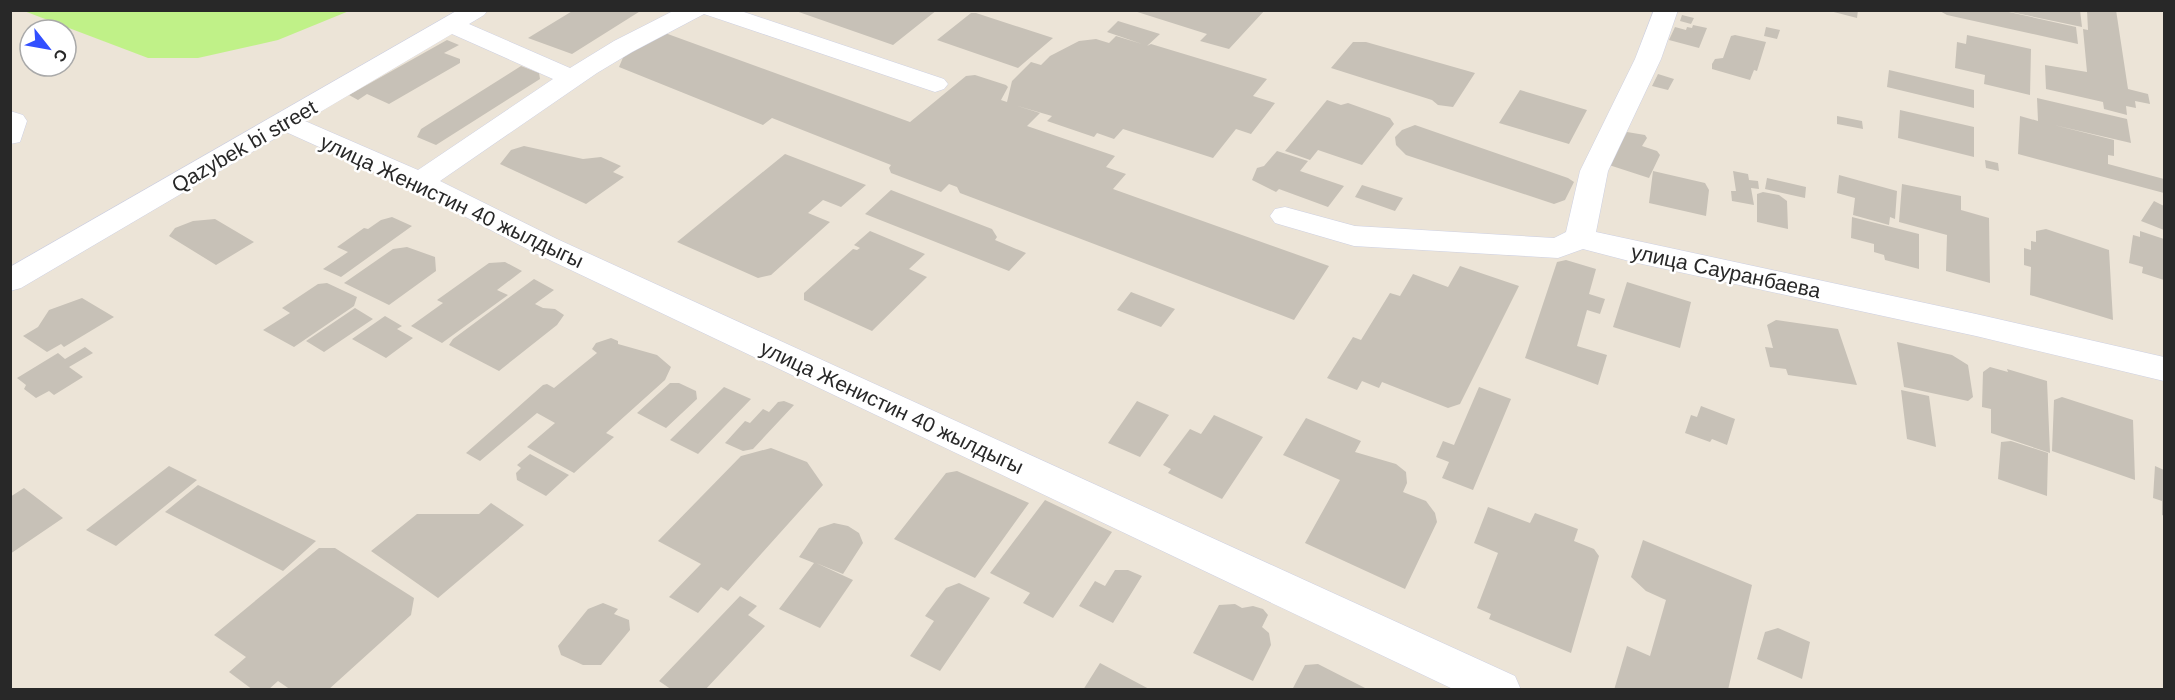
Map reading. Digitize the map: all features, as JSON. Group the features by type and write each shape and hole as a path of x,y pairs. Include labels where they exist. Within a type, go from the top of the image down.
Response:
{"street":[{"name":"Qazybek bi street","path":"10,281 476,10"},
{"path":"420,182 573,78 656,27 695,10"},
{"path":"712,10 935,84"},
{"path":"1285,216 1354,236 1558,248 1580,238 1594,171 1648,58 1666,10"},
{"path":"451,25 573,78"},
{"path":"10,119 14,121 10,136"},
{"name":"улица Женистин 40 жылдыгы","path":"285,122 420,182 567,256 1500,690"},
{"name":"улица Сауранбаева","path":"1580,238 1633,252 1965,322 2164,369"}],"green space":[{"path":"24,11 349,11 278,40 198,58 148,58 78,31 78,18 42,18"}],"building":[{"path":"574,10 642,10 572,54 528,38"},
{"path":"793,10 937,10 893,45"},
{"path":"1131,10 1265,10 1229,49 1200,41 1207,34"},
{"path":"1826,10 1858,10 1857,18"},
{"path":"1938,10 2000,10 2076,27 2078,44 1947,15"},
{"path":"2011,10 2080,10 2082,27 2011,12"},
{"path":"2087,10 2116,10 2128,89 2148,94 2150,104 2135,101 2136,108 2126,106 2127,115 2104,109 2103,102 2046,89 2045,65 2087,72 2083,29 2088,30"},
{"path":"971,13 1053,38 1018,68 937,40"},
{"path":"1682,15 1694,18 1691,24 1680,21"},
{"path":"1118,21 1160,34 1147,46 1151,44 1267,79 1253,96 1275,103 1251,134 1236,129 1213,158 1123,129 1114,139 1097,133 1094,137 1047,121 1052,116 1014,105 1040,113 1027,126 1115,156 1106,167 1126,174 1113,189 1329,266 1294,320 960,193 957,187 949,184 941,192 891,173 889,168 891,165 772,118 763,125 619,67 627,48 665,33 910,122 966,76 975,75 1006,85 1008,87 1001,100 1007,102 1012,81 1031,62 1041,65 1050,56 1079,41 1096,39 1109,43 1116,36 1142,44 1107,32"},
{"path":"1693,25 1707,28 1699,48 1669,40 1675,27 1686,30 1687,27 1692,28"},
{"path":"1766,27 1780,30 1777,39 1764,36"},
{"path":"1967,35 2031,49 2030,95 1984,84 1985,75 1955,68 1957,42 1966,44"},
{"path":"1731,36 1766,42 1757,71 1754,70 1750,80 1712,69 1715,59 1723,58"},
{"path":"447,40 459,45 444,53 460,59 460,63 389,104 367,94 358,100 349,95"},
{"path":"1353,42 1366,42 1475,73 1453,107 1438,105 1432,100 1331,68"},
{"path":"521,66 539,73 540,79 436,145 417,137 421,129"},
{"path":"1889,70 1974,90 1974,108 1887,87"},
{"path":"1658,74 1674,79 1668,90 1652,86"},
{"path":"1520,90 1587,110 1569,144 1499,123"},
{"path":"2037,98 2127,119 2131,143 2054,125 2114,140 2114,156 2108,155 2108,164 2164,179 2164,193 2018,154 2020,116 2038,121"},
{"path":"1327,100 1341,105 1348,103 1390,118 1394,124 1362,165 1318,150 1310,160 1285,151"},
{"path":"1900,110 1974,127 1974,157 1898,138"},
{"path":"1837,116 1862,121 1863,129 1837,124"},
{"path":"1415,125 1574,182 1565,200 1554,204 1406,155 1396,145 1395,137 1402,130"},
{"path":"1627,132 1645,135 1647,138 1642,146 1657,151 1660,155 1649,178 1609,165"},
{"path":"524,146 583,159 601,157 621,166 613,172 624,177 586,204 500,164 511,150"},
{"path":"1277,151 1308,161 1300,171 1344,186 1328,207 1279,189 1276,192 1252,180 1257,168 1264,166"},
{"path":"785,154 866,185 841,207 823,200 808,213 830,222 771,275 758,278 677,242"},
{"path":"1985,160 1998,163 1999,171 1986,168"},
{"path":"1653,171 1705,183 1709,190 1706,216 1649,203"},
{"path":"1733,171 1748,174 1749,180 1758,181 1759,189 1751,188 1754,205 1732,201 1731,191 1736,191"},
{"path":"1839,175 1897,191 1895,219 1890,217 1889,225 1853,215 1855,198 1837,193"},
{"path":"1767,178 1806,187 1805,198 1765,189"},
{"path":"1902,184 1961,196 1961,210 1989,218 1990,283 1946,271 1947,235 1899,222"},
{"path":"1362,185 1403,198 1395,211 1355,197"},
{"path":"891,190 992,229 997,237 995,240 1026,253 1009,271 865,214"},
{"path":"1763,192 1779,195 1787,201 1788,229 1757,222 1757,194"},
{"path":"2154,201 2164,206 2164,230 2141,221"},
{"path":"392,217 412,226 341,277 323,269 348,252 337,247 364,228 368,229 381,220"},
{"path":"1852,217 1919,234 1919,269 1885,260 1884,255 1874,252 1874,244 1851,238"},
{"path":"215,219 254,242 216,265 169,236 175,228 193,221"},
{"path":"2046,229 2109,250 2113,320 2030,295 2031,267 2024,265 2024,248 2031,250 2031,241 2036,242 2036,231"},
{"path":"870,231 925,254 909,269 927,277 872,331 804,300 804,293 853,249 860,248 854,245"},
{"path":"2140,231 2164,239 2164,280 2142,273 2143,267 2129,263 2133,235 2140,237"},
{"path":"407,247 435,257 436,271 389,305 344,283 393,249"},
{"path":"1566,260 1596,269 1589,294 1605,299 1600,314 1587,310 1577,346 1607,355 1598,385 1525,358 1557,262"},
{"path":"505,262 522,271 497,290 508,295 442,343 411,326 443,303 437,300 489,263"},
{"path":"1460,266 1519,286 1460,404 1448,408 1382,382 1379,388 1362,381 1357,390 1327,378 1353,337 1361,340 1390,293 1400,296 1413,274 1448,287"},
{"path":"534,279 554,290 535,304 543,308 555,309 564,315 557,325 499,371 449,345 453,339"},
{"path":"1627,282 1691,302 1680,348 1613,327"},
{"path":"327,283 357,297 354,306 294,347 263,330 290,313 282,308 318,284"},
{"path":"1131,292 1175,309 1161,327 1117,310"},
{"path":"82,298 114,317 64,347 61,344 47,352 23,336 38,327 49,310"},
{"path":"355,308 373,319 324,352 306,341"},
{"path":"385,316 402,326 397,329 413,338 386,358 352,339"},
{"path":"1776,320 1838,329 1857,385 1788,375 1786,369 1770,367 1765,347 1773,348 1767,325"},
{"path":"611,338 618,341 618,344 657,355 671,367 665,380 606,433 614,437 574,473 527,447 555,423 537,413 480,461 466,453 543,385 547,384 554,388 597,353 592,349 596,343"},
{"path":"1897,342 1952,355 1968,365 1973,397 1968,401 1904,387"},
{"path":"85,347 93,353 69,367 83,377 54,395 49,391 36,398 24,389 26,385 17,378 58,353 65,359"},
{"path":"1990,367 2008,372 2007,369 2047,381 2050,453 1991,433 1991,409 1982,407 1983,372"},
{"path":"670,383 679,383 696,391 697,399 666,428 637,413"},
{"path":"724,387 751,399 698,454 670,440"},
{"path":"1479,387 1511,399 1473,490 1442,478 1449,462 1436,457 1443,441 1454,445"},
{"path":"1901,390 1929,396 1936,447 1907,439"},
{"path":"2062,397 2133,420 2135,480 2052,451 2054,400"},
{"path":"784,401 794,405 753,449 743,451 725,443 745,421 750,423 763,409 769,412 778,402"},
{"path":"1137,401 1169,415 1140,457 1108,443"},
{"path":"1701,406 1735,419 1727,445 1685,433 1691,415 1697,417"},
{"path":"1214,415 1263,437 1222,499 1168,473 1171,469 1163,465 1190,429 1201,434"},
{"path":"1306,418 1361,441 1355,452 1396,464 1406,472 1407,483 1403,492 1426,501 1435,513 1437,522 1405,589 1305,543 1340,480 1283,455"},
{"path":"2011,441 2048,453 2047,496 1998,479 2001,442"},
{"path":"771,448 807,462 823,485 728,591 721,587 698,613 669,597 701,564 658,541 741,456"},
{"path":"530,454 569,475 546,496 517,480 516,473 521,468 517,465"},
{"path":"169,466 197,480 116,546 86,530"},
{"path":"2155,466 2164,470 2164,516 2162,515 2162,501 2153,498"},
{"path":"957,471 1029,503 975,578 894,539 946,473"},
{"path":"198,485 316,541 283,571 165,512"},
{"path":"24,488 63,518 10,554 10,497"},
{"path":"1045,500 1112,532 1053,618 1023,603 1030,593 990,573"},
{"path":"491,503 524,525 438,598 371,551 417,514 479,514"},
{"path":"1488,507 1530,523 1535,513 1578,529 1574,541 1594,549 1599,556 1571,653 1489,619 1491,614 1477,608 1498,553 1474,543"},
{"path":"834,523 848,526 859,533 863,543 843,574 816,563 853,580 820,628 779,609 814,563 799,557 819,528"},
{"path":"1643,540 1752,585 1728,690 1614,690 1627,646 1650,656 1666,600 1646,591 1631,577"},
{"path":"319,548 335,548 414,598 411,615 328,690 291,690 278,681 268,690 253,690 229,672 246,657 214,635"},
{"path":"1115,570 1128,570 1142,576 1113,623 1079,606 1095,581 1105,586"},
{"path":"959,583 990,598 940,671 910,656 934,621 925,616 946,588"},
{"path":"740,596 757,606 748,615 765,626 705,690 672,690 659,681"},
{"path":"603,603 618,609 614,614 629,620 630,630 601,665 583,665 561,655 558,646 588,609"},
{"path":"1235,604 1242,608 1253,606 1263,609 1268,615 1262,627 1269,633 1271,645 1253,681 1193,653 1219,605"},
{"path":"1778,628 1810,642 1802,679 1757,659 1765,632"},
{"path":"1100,663 1151,690 1083,690"},
{"path":"1318,664 1369,690 1292,690 1305,665"}]}
